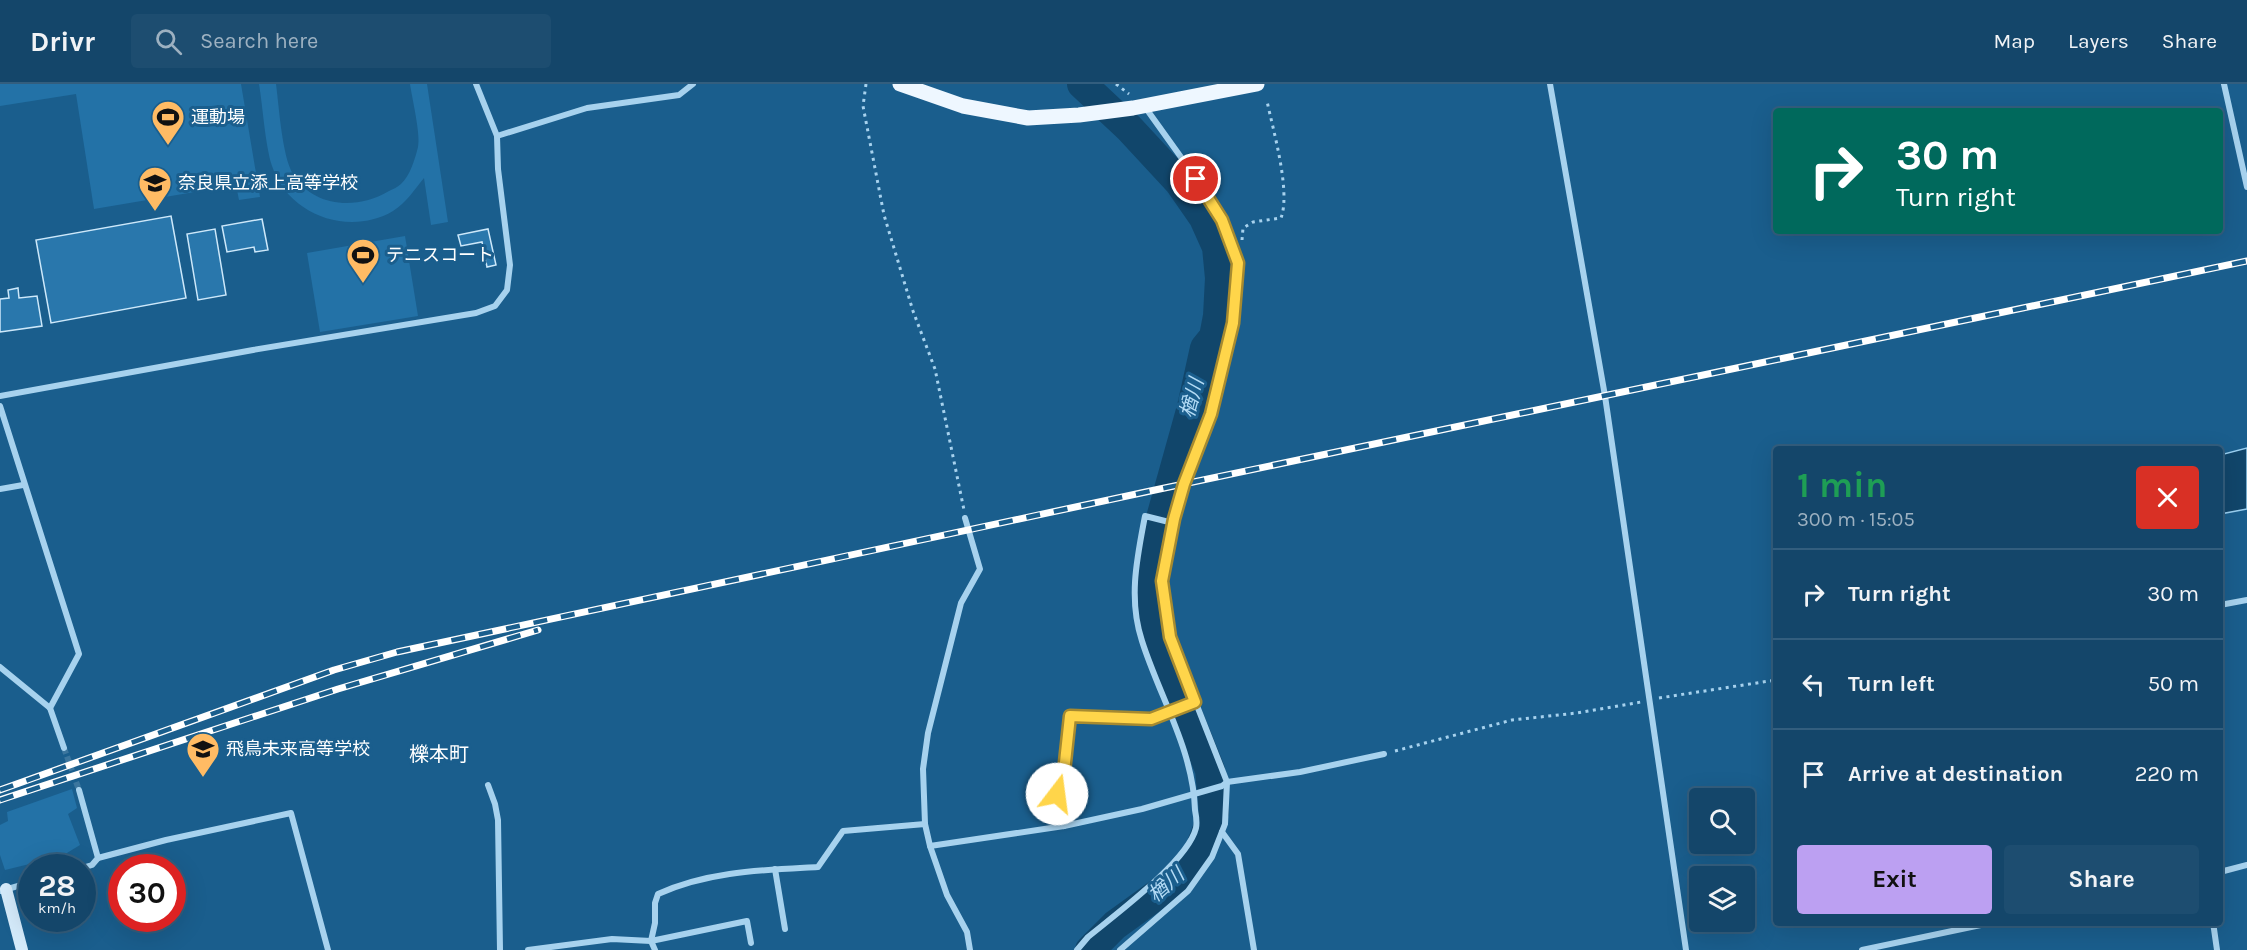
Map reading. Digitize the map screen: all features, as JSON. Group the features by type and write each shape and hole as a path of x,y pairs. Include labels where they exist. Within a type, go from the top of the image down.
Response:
{"main road":[{"path":"900,84 963,106 1028,118 1079,115 1138,107 1257,84"},
{"path":"3,890 22,950"}],"street":[{"path":"0,396 253,350 476,313 495,306 507,290 510,265 498,168 497,136 476,84"},
{"path":"497,136 587,108 679,95 693,84"},
{"path":"1550,84 1605,396 1686,950"},
{"path":"2224,84 2247,187"},
{"path":"1120,950 1188,891 1212,857 1225,824 1225,784 1170,637 1162,581 1173,523 1184,484 1211,414 1233,323 1238,263 1222,220 1183,160 1138,107"},
{"path":"0,406 23,485 79,654 50,708"},
{"path":"0,489 23,485"},
{"path":"1077,950 1088,937 1168,869 1186,847 1196,828 1195,794 1190,765 1141,640 1134,604 1135,568 1145,516 1173,523"},
{"path":"965,518 980,568 961,603 928,733 923,769 925,824 930,846 947,894 967,932 970,950"},
{"path":"2223,604 2247,600"},
{"path":"0,668 50,708 64,748"},
{"path":"1064,826 1059,816 1057,794 1063,781 1070,716 1151,719 1195,702"},
{"path":"930,846 1064,826 1142,809 1225,784 1300,772 1384,754"},
{"path":"488,786 498,820 500,950"},
{"path":"79,790 98,858"},
{"path":"96,861 98,858 166,840 291,813 328,950"},
{"path":"655,950 651,941 658,894 677,885 746,871 819,867 843,831 925,824"},
{"path":"1222,832 1238,854 1254,950"},
{"path":"2223,871 2247,865"},
{"path":"775,869 785,929"},
{"path":"3,890 18,886"},
{"path":"528,950 612,939 651,941 747,921 752,943"},
{"path":"1862,950 1979,926"},
{"path":"2214,926 2217,950"}],"path":[{"path":"866,84 863,106 884,215 913,310 936,369 965,518"},
{"path":"1238,263 1244,228 1253,222 1281,218 1284,208 1279,156 1267,101"},
{"path":"1384,754 1512,720 1577,713 1773,680"}],"shaded area":[{"name":"運動場","path":"0,84 241,84 260,197 239,200 236,185 94,209 76,94 0,106"},
{"path":"259,84 276,84 286,155 293,174 312,194 324,199 350,203 377,197 398,186 407,177 414,162 419,141 410,84 427,84 448,222 431,225 424,178 398,207 376,219 358,222 340,221 322,217 306,209 291,197 280,183 272,166"},
{"name":"テニスコート","path":"405,236 418,316 320,332 307,253"},
{"path":"2247,448 2247,509 2223,513 2223,454"},
{"path":"72,789 77,808 68,814 80,845 65,854 18,854 18,867 5,870 0,855 0,825 8,821 7,812"}],"building":[{"path":"171,216 186,298 51,323 36,240"},
{"path":"262,219 268,250 255,252 254,247 227,252 222,226"},
{"path":"215,229 226,295 198,300 187,234"},
{"path":"488,229 496,265 487,267 482,242 461,246 458,235"},
{"path":"18,288 19,298 37,296 42,326 0,332 0,299 9,298 8,290"}],"waterway":[{"name":"楢川","path":"1082,84 1129,128 1179,182 1204,218 1217,247 1220,278 1218,316 1214,337 1205,348 1192,407 1151,554 1148,595 1155,634 1210,770 1214,812 1199,852 1176,881 1115,925 1090,950"}],"tunnel":[{"path":"64,748 79,790"}],"railway":[{"path":"0,790 334,670 397,652 2247,261"},
{"path":"0,800 338,689 538,630"}],"place":[{"name":"運動場","path":"168,146"},
{"name":"奈良県立添上高等学校","path":"155,212"},
{"name":"テニスコート","path":"363,284"},
{"name":"飛鳥未来高等学校","path":"203,778"}],"district":[{"name":"櫟本町","path":"439,754"}],"route":[{"path":"1057,794 1063,781 1070,716 1151,719 1195,702 1170,637 1162,581 1174,519 1184,484 1211,414 1233,323 1238,263 1222,220 1196,179"}]}
